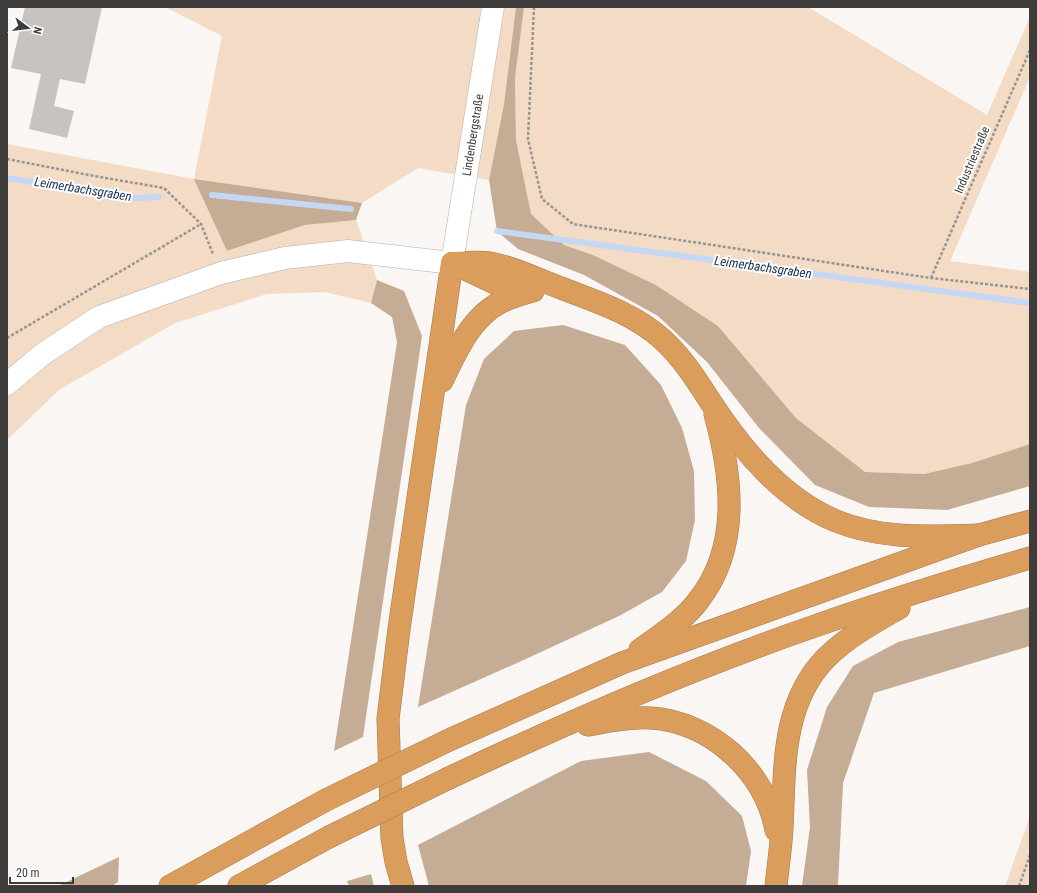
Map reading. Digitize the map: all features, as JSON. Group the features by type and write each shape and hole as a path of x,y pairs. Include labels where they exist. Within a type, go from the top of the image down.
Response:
{"highway":[{"path":"452,263 483,262 497,264 614,308 632,317 661,338 691,371 712,404 747,449 774,479 805,504 825,516 863,530 890,535 979,535"},
{"path":"452,263 496,283 533,291 590,299"},
{"path":"404,886 396,862 392,838 388,719 399,629 452,263"},
{"path":"433,398 456,350 476,322 499,303 514,296 533,291"},
{"path":"622,663 691,610 711,582 721,562 729,525 730,494 722,442 712,404"},
{"path":"170,886 326,800 450,740 622,663 979,535 1030,521"},
{"path":"239,886 329,837 448,778 547,732 733,656 814,626 939,585 1030,558"},
{"path":"776,886 782,830 783,774 788,742 796,708 810,680 827,658 860,630 939,585"},
{"path":"547,732 621,719 643,718 663,720 684,725 705,735 727,749 737,758 760,787 774,819 779,855"}],"main road":[{"name":"Lindenbergstraße","path":"452,263 493,7"},
{"path":"7,384 43,354 99,317 221,273 285,258 348,251 452,263"}],"path":[{"path":"534,7 528,139 542,199 573,224 931,278 1030,289"},
{"name":"Industriestraße","path":"931,278 1030,50"},
{"path":"7,158 94,176 164,188 201,224 221,273"},
{"path":"7,338 201,224"},
{"path":"1019,886 1030,855"}],"shaded area":[{"path":"165,7 516,7 504,104 489,180 418,168 362,203 195,179 227,251 305,225 356,220 377,280 371,303 325,292 267,294 175,323 59,390 7,440 7,144 194,179 222,36"},
{"path":"516,7 524,7 515,78 516,140 531,214 564,245 593,255 656,285 718,326 796,418 865,472 924,474 972,463 1030,444 1030,486 947,510 869,507 815,485 759,428 707,362 658,316 584,275 518,249 497,231 489,180 504,104"},
{"path":"524,7 808,7 987,115 1030,17 1030,77 950,261 1030,272 1030,444 972,463 924,474 864,472 796,418 718,326 656,285 593,255 564,245 531,215 516,140 515,78"},
{"path":"194,179 362,203 356,220 305,225 227,251"},
{"path":"377,280 404,291 422,336 363,737 334,751 397,342 392,317 371,303"},
{"path":"563,325 625,345 661,385 682,428 694,471 695,520 686,561 662,592 619,616 418,707 466,405 484,359 514,331"},
{"path":"1030,607 1030,646 874,693 843,783 838,886 802,886 810,827 807,770 827,707 853,666 898,642"},
{"path":"649,752 706,781 742,816 751,851 746,886 429,886 418,845 581,761"},
{"path":"1030,816 1030,886 1005,886"},
{"path":"119,857 118,882 112,886 58,886"},
{"path":"371,874 374,886 349,886 347,881"}],"building":[{"path":"25,7 102,7 85,84 60,79 54,106 74,111 67,138 29,129 41,74 11,68"}],"waterway":[{"name":"Leimerbachsgraben","path":"7,178 135,198 159,197"},
{"name":"Leimerbachsgraben","path":"212,195 351,209"},
{"name":"Leimerbachsgraben","path":"497,231 1030,303"}]}
